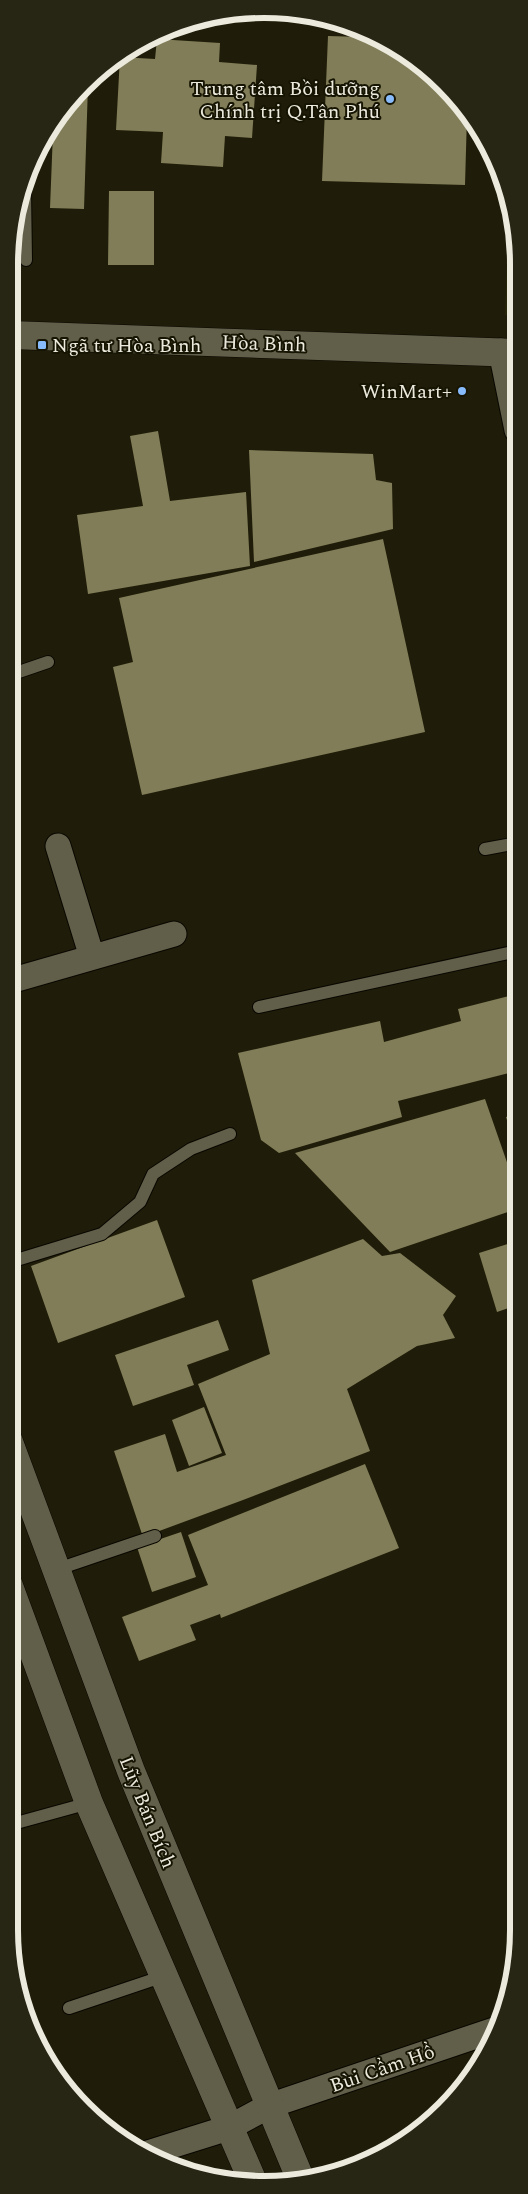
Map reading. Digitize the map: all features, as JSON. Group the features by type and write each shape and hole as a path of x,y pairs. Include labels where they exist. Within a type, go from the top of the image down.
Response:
{"main road":[{"name":"Hòa Bình","path":"18,334 509,352"},
{"name":"Lũy Bán Bích","path":"18,1467 131,1771 298,2174"},
{"path":"18,1618 89,1803 250,2176"}],"street":[{"path":"58,846 92,957"},
{"path":"18,979 174,934"},
{"name":"Bùi Cẩm Hổ","path":"155,2151 228,2128 269,2106 488,2032"}],"lane":[{"path":"25,203 26,260"},
{"path":"18,672 48,662"},
{"path":"485,849 510,844"},
{"path":"259,1007 510,953"},
{"path":"18,1260 102,1234 140,1202 152,1174 192,1149 230,1134"},
{"path":"56,1570 155,1536"},
{"path":"18,1823 89,1803"},
{"path":"69,2008 164,1976"}],"shaded area":[{"path":"508,232 510,248 510,315 505,315"}],"building":[{"name":"Trung tâm Bồi dưỡng Chính trị Q.Tân Phú","path":"328,36 360,37 373,43 414,68 449,101 467,124 465,185 322,181"},
{"path":"163,39 220,43 219,62 257,65 252,138 225,136 223,167 161,163 163,132 116,130 120,64 130,58 155,59 157,42"},
{"path":"88,92 84,209 50,208 53,138 68,114"},
{"path":"109,191 154,191 154,265 108,265"},
{"path":"158,431 170,501 246,492 250,566 88,594 77,515 143,506 130,436"},
{"path":"249,450 373,454 376,480 392,483 393,529 254,562"},
{"path":"383,539 425,732 142,795 113,667 133,662 119,598"},
{"path":"510,996 510,1073 398,1101 402,1117 279,1153 261,1140 238,1053 380,1021 384,1042 461,1021 458,1009"},
{"path":"485,1099 510,1171 510,1211 390,1252 295,1153"},
{"path":"510,1116 510,1129 506,1117"},
{"path":"157,1220 185,1297 58,1343 31,1266"},
{"path":"363,1239 382,1256 400,1253 456,1296 443,1315 455,1338 417,1346 347,1389 370,1451 143,1537 114,1451 165,1434 177,1472 226,1455 198,1384 270,1354 252,1280"},
{"path":"510,1243 510,1307 497,1312 479,1253"},
{"path":"218,1320 229,1350 187,1365 194,1385 133,1406 115,1355"},
{"path":"204,1407 222,1453 189,1466 172,1420"},
{"path":"365,1464 399,1548 221,1618 220,1614 190,1625 196,1640 139,1661 122,1617 208,1585 188,1535"},
{"path":"181,1532 196,1577 152,1592 137,1547"}],"place":[{"name":"Trung tâm Bồi dưỡng Chính trị Q.Tân Phú","path":"390,99"},
{"name":"Ngã tư Hòa Bình","path":"42,345"},
{"name":"WinMart+","path":"462,391"}]}
